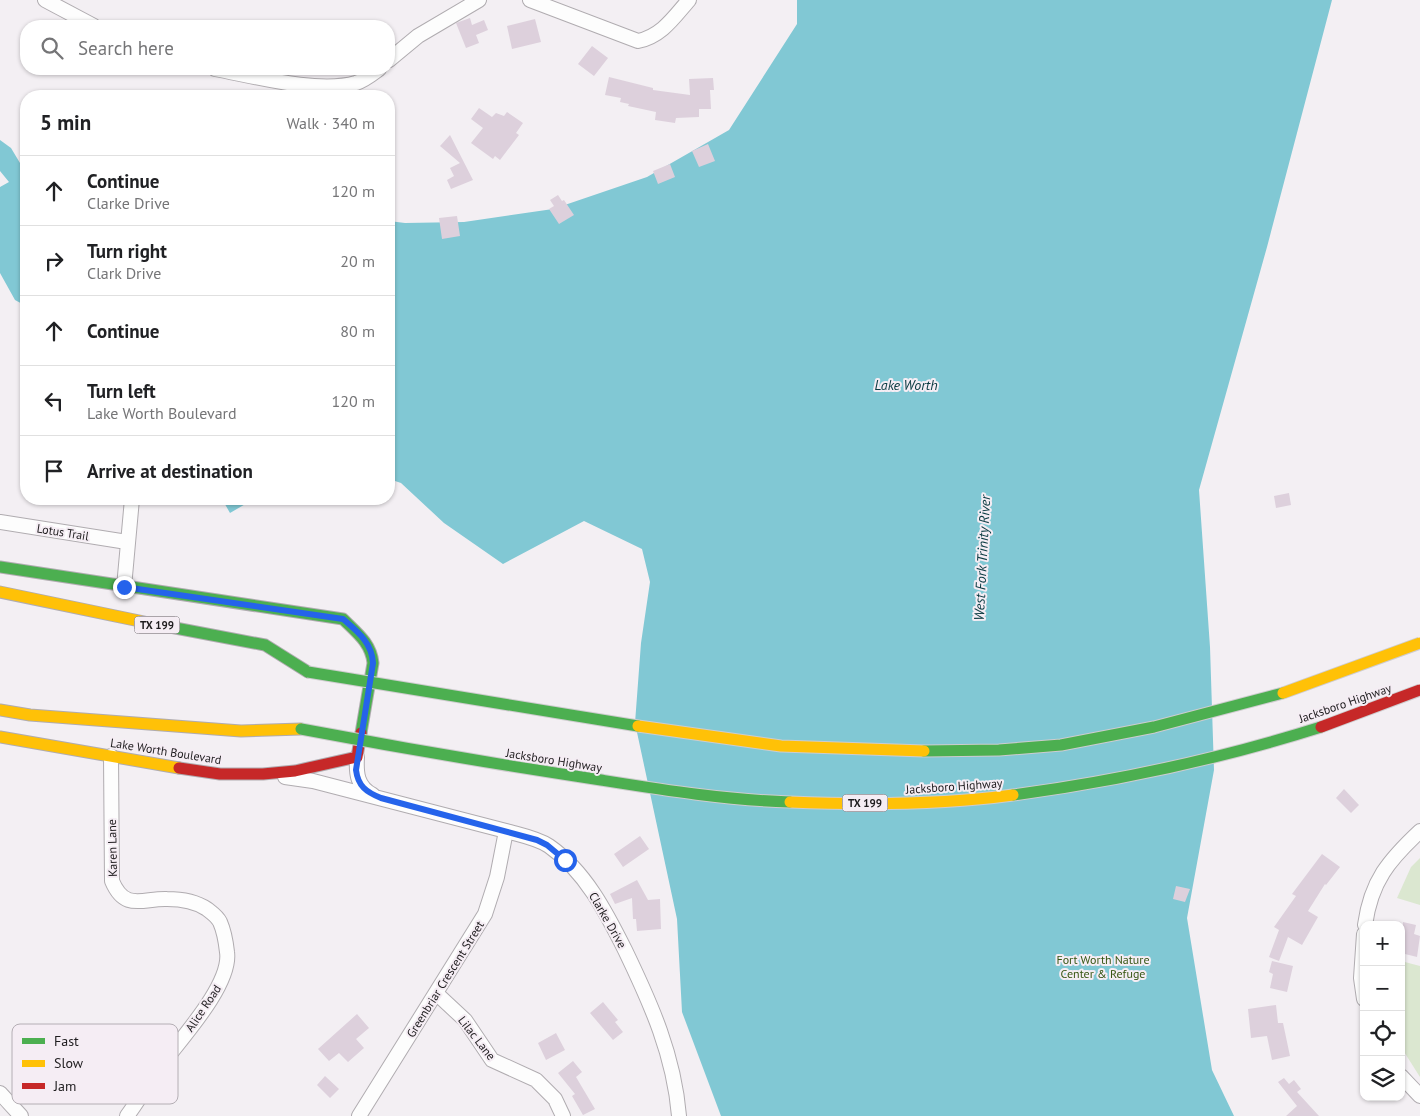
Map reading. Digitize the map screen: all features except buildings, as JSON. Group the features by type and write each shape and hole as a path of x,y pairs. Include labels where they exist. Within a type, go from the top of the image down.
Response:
{"main road":[{"path":"0,566 124,587 343,619 368,644 373,663 357,757"},
{"name":"TX 199","path":"0,592 79,610 265,645 308,672 577,718 781,746 897,752 999,750 1062,745 1154,728 1262,700 1420,644"},
{"name":"Jacksboro Highway","path":"0,710 30,715 241,731 301,729 478,762 752,802 932,804 1113,781 1234,753 1306,732 1420,690"},
{"name":"Lake Worth Boulevard","path":"0,737 198,772 263,774 313,768 357,757"}],"street":[{"path":"45,0 83,20"},
{"path":"395,55 418,36 478,0"},
{"path":"530,0 548,5 638,41 650,38 664,28 689,0"},
{"path":"245,75 281,82 328,86 355,83 371,75"},
{"path":"124,587 131,505"},
{"name":"Lotus Trail","path":"0,522 127,542"},
{"name":"Karen Lane","path":"111,756 112,882 116,890 121,896 138,903 166,899 197,902 215,916"},
{"path":"357,757 356,770 360,784 370,794 381,798"},
{"name":"Clarke Drive","path":"263,774 313,781 506,831 547,845 565,860 598,899 637,975 661,1028 675,1080 679,1116"},
{"name":"Greenbriar Crescent Street","path":"359,1116 487,909 497,877 506,831"},
{"path":"1366,921 1375,890 1386,865 1420,831"},
{"name":"Alice Road","path":"178,1044 198,1018 227,966 228,955 220,923 215,916"},
{"name":"Lilac Lane","path":"436,993 465,1020 492,1060 536,1080 554,1099 563,1116"},
{"path":"1405,1080 1420,1096"},
{"path":"0,1093 21,1116"},
{"name":"Alice Road","path":"127,1116 135,1104"}],"green space":[{"path":"1420,858 1420,905 1397,898 1411,867"},
{"path":"1405,962 1420,966 1420,1077 1405,1053"}],"water":[{"name":"Lake Worth","path":"797,0 1332,0 1267,247 1199,490 1210,647 1214,770 1187,918 1212,1070 1234,1116 721,1116 682,1012 677,919 635,723 641,643 650,582 642,549 584,521 503,564 444,523 401,483 395,481 395,222 464,222 553,209 647,177 729,130 797,24"},
{"path":"0,140 11,148 20,163 20,303 15,300 0,273 0,187 9,182 0,171"},
{"path":"225,505 244,505 230,513"}],"traffic: fast":[{"path":"0,567 343,619 366,644 372,656 373,663 361,733"},
{"path":"149,623 265,645 308,672"},
{"path":"308,672 638,726"},
{"path":"924,751 999,750 1061,745 1154,727 1283,693"},
{"path":"1013,795 1091,783 1168,768 1283,739 1321,727"},
{"path":"301,729 451,756 648,787 719,797 790,802"}],"traffic: slow":[{"path":"0,592 149,623"},
{"path":"1283,693 1420,643"},
{"path":"0,710 30,715 241,731 301,729"},
{"path":"638,726 781,746 924,751"},
{"path":"0,737 179,768"},
{"path":"790,802 902,803 958,801 1013,795"}],"traffic: jam":[{"path":"1321,727 1420,690"},
{"path":"179,768 220,774 263,774 295,771 357,757 361,733"}],"route":[{"path":"124,587 343,619 360,634 368,644 372,654 373,663 356,770 357,777 364,790 381,798 411,807 537,840 556,851 565,860"}],"water label":[{"name":"West Fork Trinity River","path":"982,558"}],"park label":[{"name":"Fort Worth Nature Center & Refuge","path":"1103,966"}]}
